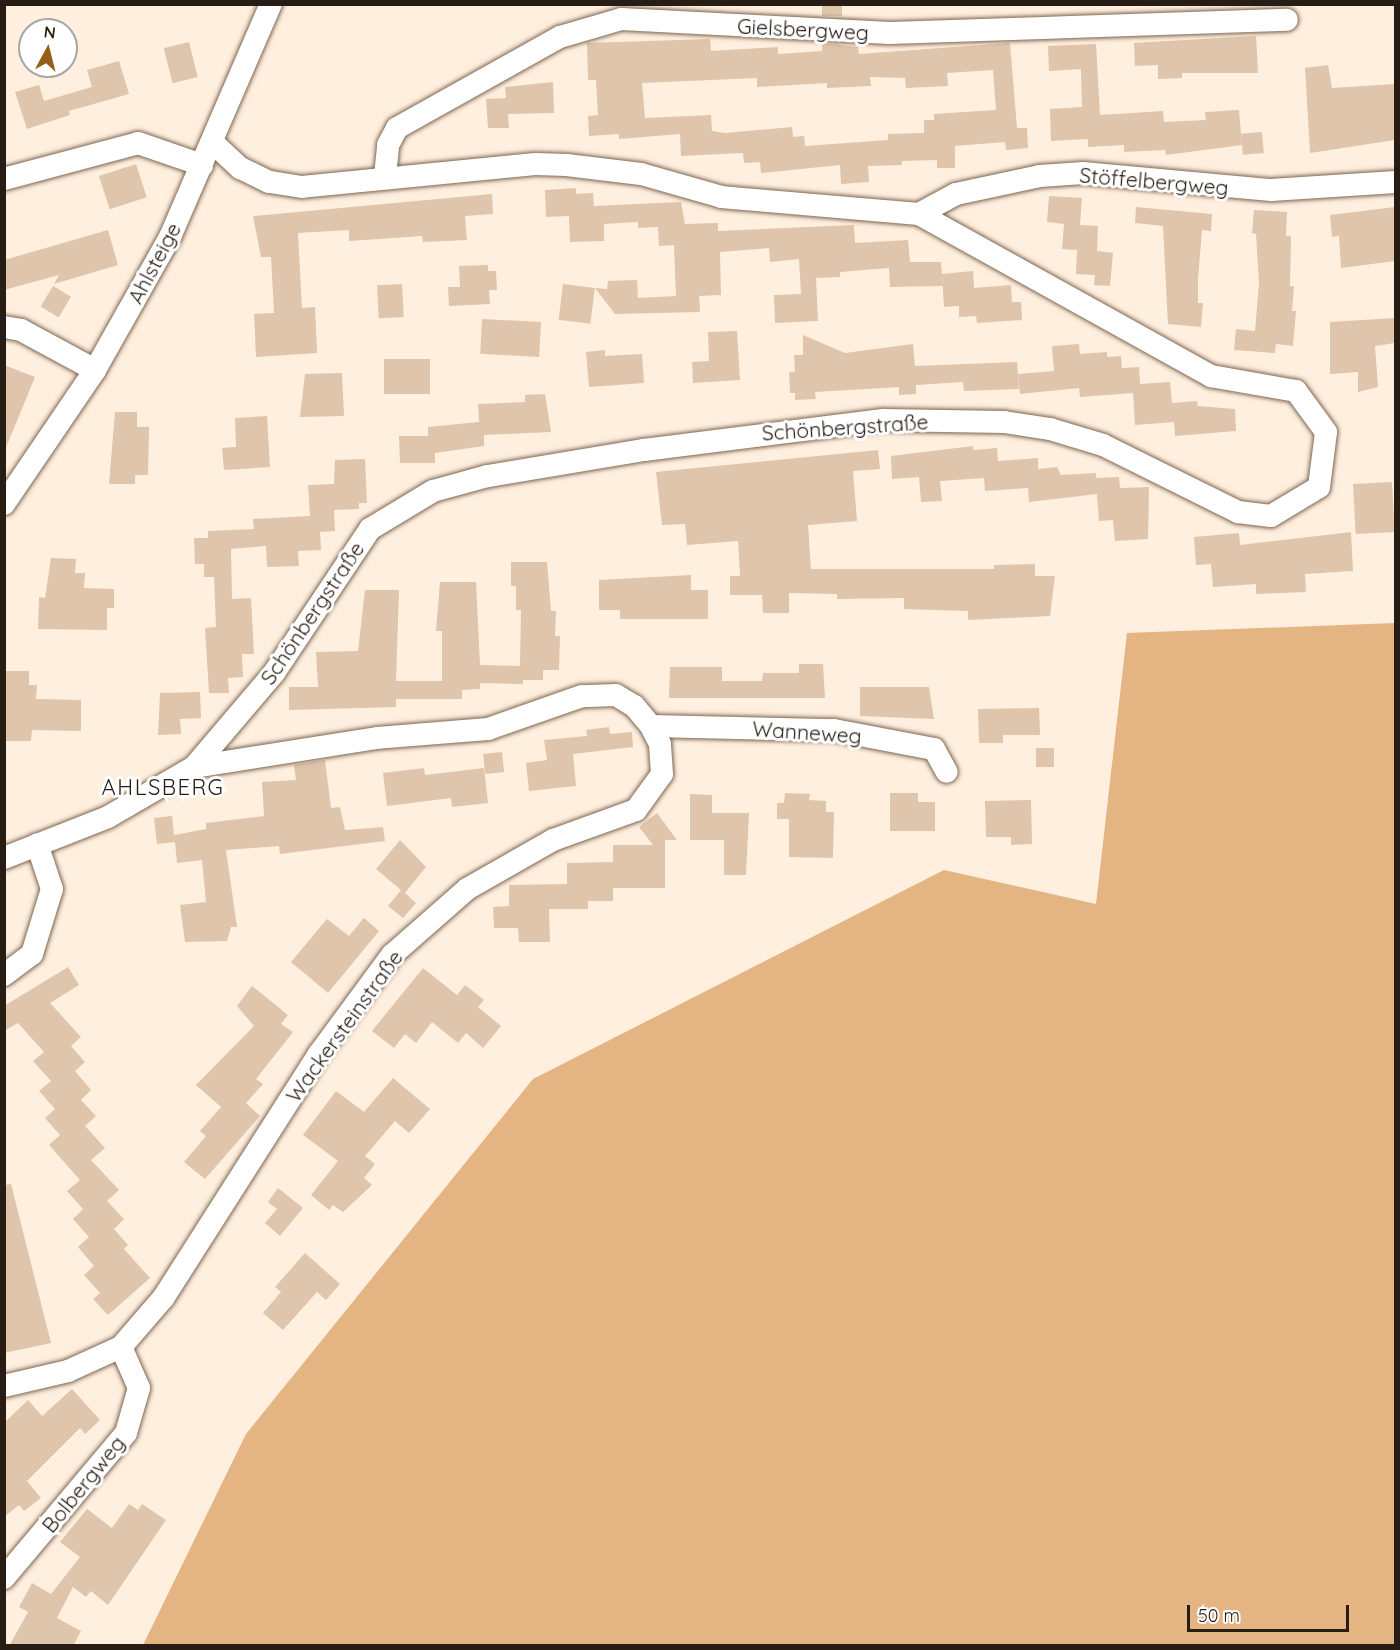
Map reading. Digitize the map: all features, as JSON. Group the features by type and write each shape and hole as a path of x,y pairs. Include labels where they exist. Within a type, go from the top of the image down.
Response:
{"street":[{"name":"Ahlsteige","path":"4,504 95,370 170,237 272,4"},
{"name":"Gielsbergweg","path":"385,176 388,145 397,128 560,37 621,19 890,33 1287,21"},
{"path":"4,179 138,143 202,165"},
{"name":"Schönbergstraße","path":"4,858 108,817 194,767 274,673 370,529 433,491 488,476 770,431 884,420 949,420 1050,429 1103,445 1238,512 1271,516 1318,488 1326,432 1296,391 1211,376 920,214 723,197 604,167 535,164 385,176 302,187 269,182 240,168 213,143"},
{"name":"Stöffelbergweg","path":"920,214 956,194 1040,176 1083,173 1271,190 1395,182"},
{"path":"4,327 21,330 95,370"},
{"name":"Wackersteinstraße","path":"4,1386 68,1371 121,1347 164,1297 319,1054 392,955 468,889 553,840 636,810 662,774 660,744 651,726 634,706 616,695 582,696 488,729 377,738 194,767"},
{"name":"Wanneweg","path":"651,726 834,730 934,749 947,772"},
{"path":"4,975 32,954 52,890 37,844"},
{"name":"Bolbergweg","path":"4,1578 126,1432 139,1388 121,1347"}],"shaded area":[{"path":"1395,623 1395,1645 143,1645 246,1434 533,1079 944,870 1096,904 1127,633"}],"building":[{"path":"822,4 842,4 842,16 822,16"},
{"path":"1256,36 1258,73 1182,73 1182,78 1158,79 1158,65 1135,66 1134,43"},
{"path":"710,39 711,51 778,47 778,54 822,51 822,43 858,47 859,54 1010,43 1017,128 1027,128 1028,148 1006,150 1005,142 955,146 955,168 937,168 937,160 902,161 902,165 868,166 869,182 841,184 840,165 761,173 760,162 744,163 743,153 681,156 680,134 619,139 619,134 589,136 588,116 598,115 596,80 588,80 587,43","holes":["993,70 996,110 934,114 934,120 924,120 924,133 888,134 888,140 805,146 804,136 793,137 792,127 725,133 712,131 711,115 645,118 642,83 757,78 757,87 827,83 827,88 871,86 870,77 905,78 906,88 948,86 947,73"]},
{"path":"189,42 198,77 172,83 164,48"},
{"path":"1096,44 1100,115 1163,111 1164,122 1206,120 1205,112 1239,110 1242,145 1166,155 1165,150 1124,152 1124,145 1088,147 1088,139 1051,141 1050,109 1082,107 1081,69 1049,71 1048,46"},
{"path":"119,61 129,94 69,111 70,115 27,129 15,92 39,85 44,101 92,87 87,70"},
{"path":"1328,65 1332,88 1395,84 1395,140 1310,153 1305,68"},
{"path":"553,82 554,113 508,114 509,128 488,128 486,99 506,98 505,87"},
{"path":"1262,132 1264,153 1243,155 1241,134"},
{"path":"136,164 147,197 110,209 99,176"},
{"path":"576,188 576,194 593,193 594,206 681,202 685,224 718,223 718,231 854,225 855,243 908,240 910,262 941,262 943,286 890,287 889,268 840,272 840,277 816,278 818,321 775,323 774,295 801,294 799,259 770,262 769,248 720,252 721,295 699,296 700,312 615,314 595,288 607,289 608,281 637,280 638,298 676,296 674,245 659,246 658,227 638,228 638,222 604,224 604,241 570,242 569,216 546,217 545,190"},
{"path":"492,194 493,214 465,216 467,240 423,242 422,236 349,241 349,230 298,233 302,308 315,307 317,353 256,357 254,314 274,313 271,257 261,257 253,216"},
{"path":"1049,196 1082,198 1080,225 1098,226 1097,251 1113,253 1110,286 1094,285 1095,275 1076,274 1077,250 1062,249 1064,224 1047,222"},
{"path":"1136,207 1212,214 1211,231 1202,230 1198,279 1198,303 1203,303 1201,327 1168,324 1163,226 1135,223"},
{"path":"1395,207 1395,261 1341,268 1339,236 1332,237 1330,215"},
{"path":"1254,210 1287,212 1286,236 1291,236 1290,286 1294,286 1292,311 1296,311 1293,346 1276,344 1275,353 1234,350 1236,329 1255,331 1259,283 1256,234 1252,233"},
{"path":"108,230 118,265 54,284 59,275 4,290 4,260"},
{"path":"488,265 488,271 496,271 497,290 489,290 490,304 449,306 448,287 460,287 459,266"},
{"path":"973,271 974,288 1011,285 1012,302 1021,302 1022,320 977,323 976,316 959,317 959,306 944,307 942,274"},
{"path":"402,284 404,317 379,318 377,285"},
{"path":"563,284 595,288 590,324 559,320"},
{"path":"53,286 71,297 59,317 41,307"},
{"path":"1395,318 1395,343 1375,346 1378,387 1358,392 1358,372 1330,374 1330,322"},
{"path":"482,319 541,322 539,357 480,354"},
{"path":"737,331 740,380 693,383 692,362 709,361 708,332"},
{"path":"803,335 845,353 913,344 915,366 1017,362 1019,389 964,391 963,382 916,385 916,394 899,395 899,387 815,392 816,399 795,400 795,393 790,393 789,372 795,372 794,355 803,355"},
{"path":"1079,344 1080,354 1107,352 1107,357 1121,356 1122,368 1139,367 1140,384 1170,382 1172,403 1197,401 1198,406 1235,409 1236,431 1175,436 1174,422 1135,425 1133,393 1080,397 1079,388 1020,394 1018,374 1054,371 1052,346"},
{"path":"605,350 605,356 642,354 644,383 589,387 586,352"},
{"path":"384,359 430,359 430,394 384,394"},
{"path":"4,365 35,377 5,450 4,450"},
{"path":"342,373 344,416 300,417 305,374"},
{"path":"545,394 551,432 484,435 484,446 435,453 435,463 400,463 399,436 428,436 428,427 479,422 478,404 525,402 525,395"},
{"path":"115,412 137,412 137,427 149,427 148,475 135,475 135,484 109,484"},
{"path":"267,416 270,467 224,470 222,448 236,447 235,418"},
{"path":"973,446 973,450 997,448 998,461 1038,458 1038,469 1057,467 1061,475 1096,473 1096,478 1119,477 1120,488 1149,487 1148,539 1115,541 1113,520 1099,521 1097,494 1029,502 1028,488 985,491 984,478 940,481 942,501 921,502 919,477 892,479 891,456"},
{"path":"878,450 880,469 853,471 857,521 808,525 811,569 994,569 994,565 1035,564 1035,576 1055,576 1050,616 968,620 968,611 904,609 904,598 837,599 837,594 789,593 789,613 763,613 762,595 730,595 730,576 740,576 738,541 687,545 685,524 662,525 656,472"},
{"path":"365,459 367,503 359,503 359,509 334,510 335,531 320,532 321,550 298,551 299,566 267,567 266,546 231,549 232,599 251,598 254,654 242,654 243,677 228,678 229,693 209,693 205,628 216,627 214,577 204,577 204,564 195,564 194,538 208,538 208,531 254,529 253,519 310,516 308,485 334,484 335,460"},
{"path":"1392,482 1395,532 1356,534 1353,484"},
{"path":"1351,532 1353,571 1305,574 1306,592 1256,594 1256,584 1213,587 1211,564 1196,565 1194,537 1239,533 1240,545"},
{"path":"51,558 76,559 75,573 85,573 84,588 114,589 114,608 107,608 107,630 38,629 39,597 45,598"},
{"path":"511,562 547,562 551,611 556,611 555,636 560,636 559,670 543,670 543,680 523,680 523,684 480,683 480,689 462,690 462,699 396,699 396,707 289,710 289,687 318,687 316,652 358,651 365,590 399,590 396,681 442,681 442,631 436,631 440,582 476,582 480,665 520,666 521,610 516,610 516,586 511,586"},
{"path":"691,575 691,590 708,590 708,619 620,619 620,610 599,610 599,580"},
{"path":"799,664 823,664 825,698 669,698 670,667 722,667 722,681 762,681 763,673 799,673"},
{"path":"6,671 29,671 29,685 37,685 36,699 81,700 81,731 32,730 31,741 4,741"},
{"path":"860,687 929,687 934,719 860,716"},
{"path":"200,692 201,718 180,719 181,734 158,735 160,693"},
{"path":"1039,708 1040,735 1003,735 1003,743 979,743 978,709"},
{"path":"609,727 610,734 632,732 633,747 573,754 576,786 529,791 526,763 547,760 544,740 587,736 586,730"},
{"path":"1036,748 1054,748 1054,767 1036,767"},
{"path":"502,752 504,772 485,774 483,754"},
{"path":"325,760 331,808 340,807 345,830 383,827 385,841 280,854 279,846 226,850 237,927 231,927 227,941 185,942 180,905 206,902 202,860 177,863 175,842 157,844 154,818 172,816 174,835 206,829 206,823 264,816 262,782 296,780 294,765"},
{"path":"424,768 425,775 484,768 488,803 452,807 451,798 387,806 383,773"},
{"path":"785,793 810,794 809,800 826,801 826,812 834,812 833,858 789,857 789,819 777,819 777,803 784,803"},
{"path":"890,793 918,793 918,802 935,802 935,831 890,831"},
{"path":"690,794 712,795 712,813 749,813 746,875 724,875 724,840 690,840"},
{"path":"1031,800 1032,844 1011,845 1011,837 986,837 985,801"},
{"path":"657,813 677,840 665,840 665,888 613,888 613,901 588,901 588,909 549,909 550,942 519,942 518,928 494,928 493,907 509,906 509,885 567,884 567,863 613,862 613,845 653,845 639,827"},
{"path":"400,840 426,867 405,893 416,903 403,918 388,906 401,890 376,869"},
{"path":"364,918 379,931 328,993 291,962 327,919 349,936"},
{"path":"68,967 79,985 50,1003 81,1037 71,1046 85,1062 75,1071 91,1090 81,1100 96,1116 85,1126 105,1148 91,1160 119,1190 107,1201 124,1219 114,1229 128,1245 124,1249 150,1278 108,1315 93,1299 100,1293 84,1275 94,1266 78,1247 89,1237 73,1219 83,1209 67,1191 80,1180 49,1145 60,1135 45,1118 55,1109 39,1091 51,1081 33,1061 44,1052 18,1023 4,1031 4,1006"},
{"path":"423,968 457,995 465,985 484,1000 478,1007 501,1026 483,1048 466,1033 458,1043 432,1022 416,1043 405,1034 394,1048 372,1031"},
{"path":"252,986 288,1015 281,1024 293,1032 256,1079 263,1084 246,1103 260,1116 205,1179 184,1162 206,1136 200,1131 221,1107 196,1085 254,1026 237,1006"},
{"path":"393,1078 430,1109 409,1133 395,1121 365,1156 375,1164 364,1178 372,1185 343,1212 333,1205 329,1210 311,1195 338,1161 303,1135 336,1091 364,1112"},
{"path":"11,1184 51,1343 4,1353 4,1185"},
{"path":"278,1188 303,1208 280,1236 265,1223 277,1209 268,1202"},
{"path":"305,1253 340,1284 326,1300 317,1292 283,1330 263,1313 281,1292 275,1287"},
{"path":"72,1389 100,1420 85,1434 80,1428 27,1481 41,1498 24,1511 19,1505 4,1517 4,1423 28,1400 42,1416"},
{"path":"129,1504 138,1510 142,1504 166,1520 108,1605 91,1591 86,1597 73,1587 57,1618 81,1631 73,1646 9,1646 28,1612 19,1607 32,1583 51,1594 80,1557 60,1542 87,1509 112,1528"}],"district":[{"name":"AHLSBERG","path":"163,788"}]}
